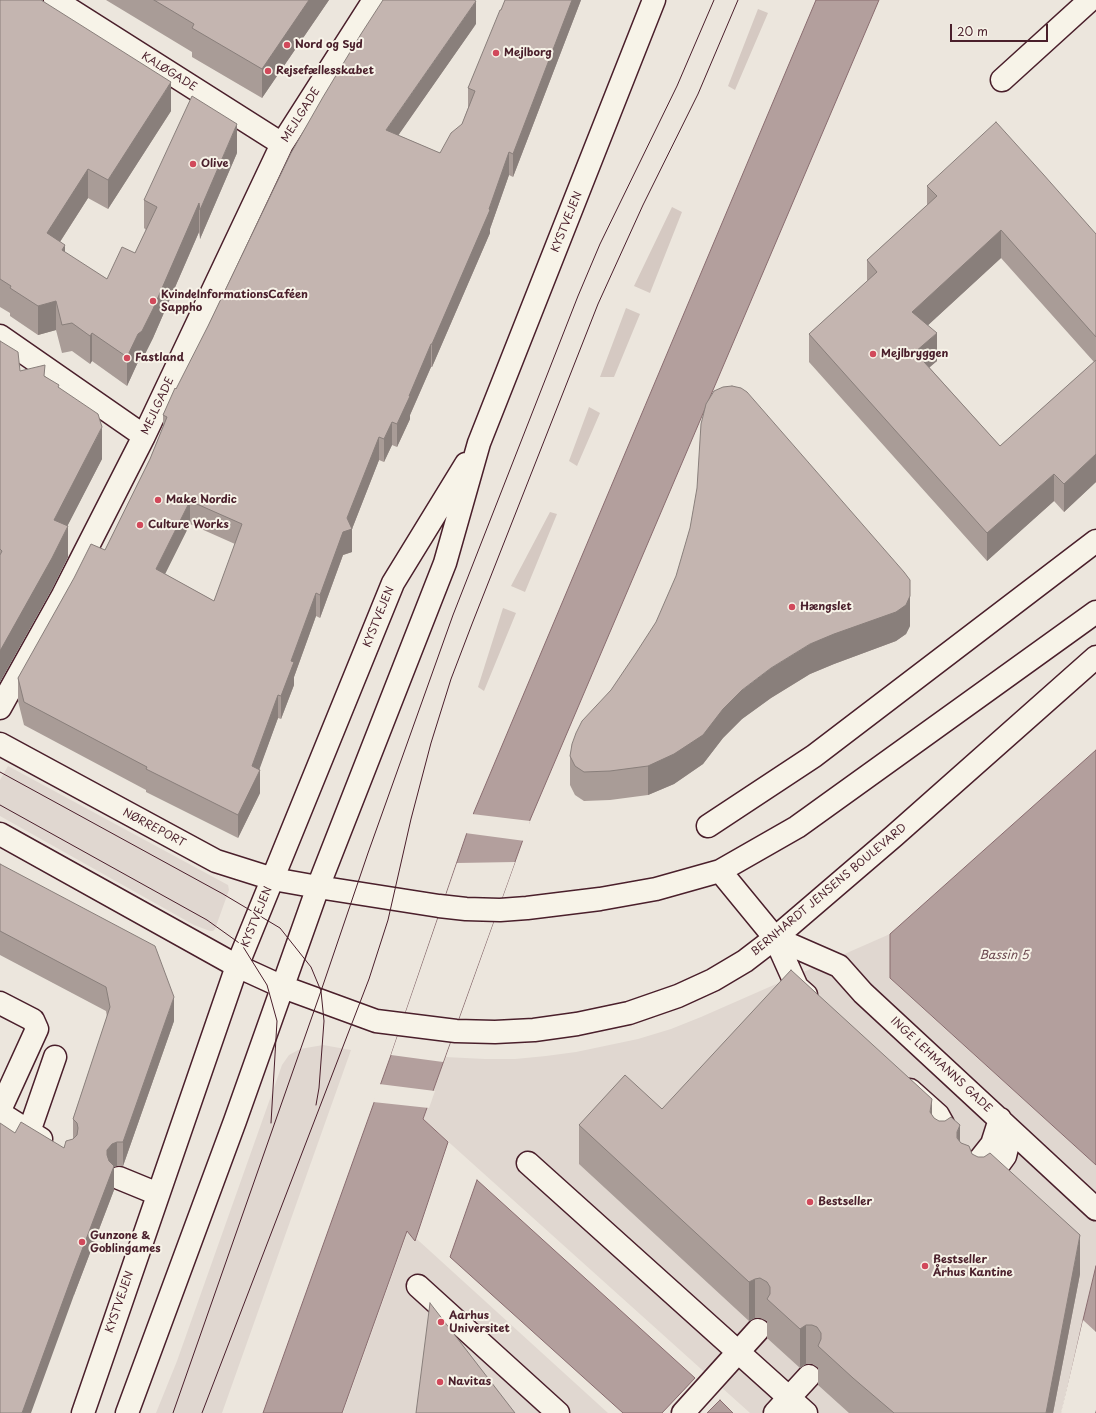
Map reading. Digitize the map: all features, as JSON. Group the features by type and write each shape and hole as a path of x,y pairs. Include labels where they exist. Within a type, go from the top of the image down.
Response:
{"street":[{"name":"KALØGADE","path":"55,0 282,144"},
{"name":"MEJLGADE","path":"0,708 63,595 144,436 282,144 374,0"},
{"name":"KYSTVEJEN","path":"128,1413 318,887 445,563 479,443 654,0"},
{"path":"1002,80 1090,0"},
{"path":"0,336 144,436"},
{"name":"KYSTVEJEN","path":"83,1413 237,966 392,583 479,443"},
{"path":"708,826 814,756 1096,541"},
{"path":"318,887 439,906 466,909 500,910 600,899 656,889 720,871 797,827 1096,612"},
{"name":"BERNHARDT JENSENS BOULEVARD","path":"237,966 283,987 376,1021 456,1031 495,1032 534,1030 577,1024 629,1013 678,996 713,980 744,961 775,938 894,836 1096,657"},
{"name":"NØRREPORT","path":"0,744 216,861 273,879 318,887"},
{"path":"0,834 237,966"},
{"name":"INGE LEHMANNS GADE","path":"720,871 775,938 797,987 821,1009"},
{"name":"INGE LEHMANNS GADE","path":"775,938 838,966 863,993 1096,1209"},
{"path":"0,1002 34,1020 37,1029 0,1112 29,1132 60,1150"},
{"path":"29,1132 56,1057"},
{"path":"897,1078 938,1115 939,1137"},
{"path":"975,1179 997,1167 1005,1156 1008,1144 1007,1132 1000,1119"},
{"path":"528,1163 738,1352 782,1406 806,1413"},
{"path":"118,1178 158,1194"},
{"path":"418,1286 558,1413"},
{"path":"683,1413 758,1330"},
{"path":"782,1406 809,1376"}],"shaded area":[{"path":"758,9 768,13 735,90 728,86"},
{"path":"672,207 682,212 650,293 634,286"},
{"path":"626,308 640,314 614,377 600,377"},
{"path":"589,407 600,413 577,466 569,461"},
{"path":"550,512 557,514 525,592 511,586"},
{"path":"503,608 516,613 484,691 478,687"},
{"path":"8,766 228,885 229,890 215,929 210,931 194,925 0,816 0,780"},
{"path":"890,934 890,979 1096,1165 1096,1266 1061,1413 750,1413 423,1119 445,1057 515,1059 576,1052 638,1039 671,1029 701,1017"},
{"path":"323,1045 351,1050 222,1413 156,1413 177,1361 282,1065 289,1055 300,1049"},
{"name":"Aarhus Universitet","path":"408,1231 608,1413 343,1413"}],"water":[{"path":"816,0 879,0 530,820 423,1119 448,1142 415,1241 407,1231 342,1413 263,1413 391,1055 474,812"},
{"name":"Bassin 5","path":"1096,750 1096,1165 890,978 890,934"},
{"path":"477,1180 695,1378 662,1413 623,1413 450,1257"},
{"path":"1096,1266 1096,1413 1062,1413 1083,1320"},
{"path":"720,1400 733,1413 707,1413"}],"pier":[{"path":"472,814 530,821 525,841 465,833"},
{"path":"515,862 443,1062 391,1055 457,863"},
{"path":"379,1084 435,1091 429,1108 373,1102"},
{"path":"1083,1320 1096,1332 1096,1410 1095,1413 1061,1413"}],"building":[{"path":"0,0 41,0 171,82 108,180 88,169 47,233 65,245 62,250 107,279 122,247 135,253 157,207 144,200 192,96 237,124 200,210 199,203 153,309 142,331 138,334 127,357 92,333 90,336 72,323 62,325 56,301 38,306 10,288 11,286 0,279"},
{"path":"154,0 309,0 262,69 192,28 194,24"},
{"path":"383,0 476,1 386,130 440,153 451,133 462,124 475,91 468,88 505,0 572,0 513,154 509,152 489,209 490,210 431,344 410,396 397,424 392,422 384,439 379,437 347,518 352,529 343,532 320,595 316,593 291,661 294,662 281,696 278,695 252,766 260,770 238,815 146,769 147,767 24,702 18,678 74,578 91,544 105,550 150,459 167,417 163,415 175,388 176,389 208,326 291,153 361,34","holes":["190,501 242,524 214,601 156,569"]},
{"name":"Mejlbryggen","path":"996,122 1096,234 1096,337 1001,230 912,312 937,333 915,352 1000,446 1096,360 1096,454 1064,484 1054,474 987,533 809,334 877,272 867,260 937,196 927,186"},
{"path":"0,341 18,352 20,371 45,365 44,376 59,385 58,387 98,414 102,427 54,520 68,526 52,558 0,651 0,555 2,551 0,549"},
{"name":"Hængslet","path":"732,386 741,388 747,392 904,572 910,580 910,596 906,605 896,612 810,644 771,668 742,690 723,709 703,735 674,754 648,766 610,771 584,772 575,766 570,756 576,733 582,721 611,690 656,622 676,576 690,528 697,488 701,424 706,404 714,391 723,387"},
{"path":"0,864 155,946 174,997 123,1142 112,1144 107,1150 109,1161 114,1166 22,1413 0,1413 0,1123 15,1133 21,1122 64,1148 66,1141 73,1139 77,1135 77,1123 73,1119 110,1007 106,987 0,931"},
{"name":"Bestseller","path":"791,970 932,1099 930,1112 934,1118 939,1121 945,1121 951,1117 960,1125 957,1132 957,1138 961,1143 969,1146 972,1154 978,1157 984,1157 990,1153 1080,1235 1046,1413 894,1413 818,1346 821,1339 821,1333 817,1327 806,1325 800,1329 767,1299 770,1294 770,1287 767,1282 760,1278 749,1282 579,1125 625,1075 662,1109"},
{"path":"430,1303 515,1413 416,1413"}],"tram line":[{"path":"173,1413 368,853 453,615 578,296 600,244 677,86 714,0"},
{"path":"202,1413 369,979 388,920 411,819 431,743 451,679 598,304 643,205 698,94 738,0"},
{"path":"0,772 223,894 280,928 311,967 321,991 324,1021 319,1088 316,1105"},
{"path":"0,805 207,920 242,945 267,985 277,1021 271,1123"}],"place":[{"name":"Nord og Syd","path":"287,45"},
{"name":"Mejlborg","path":"496,53"},
{"name":"Rejsefællesskabet","path":"268,71"},
{"name":"Olive","path":"193,164"},
{"name":"KvindeInformationsCaféen Sappho","path":"153,301"},
{"name":"Mejlbryggen","path":"873,354"},
{"name":"Fastland","path":"127,358"},
{"name":"Make Nordic","path":"158,500"},
{"name":"Culture Works","path":"140,525"},
{"name":"Hængslet","path":"792,607"},
{"name":"Bestseller","path":"810,1202"},
{"name":"Gunzone & Goblingames","path":"82,1242"},
{"name":"Bestseller Århus Kantine","path":"925,1266"},
{"name":"Aarhus Universitet","path":"441,1322"},
{"name":"Navitas","path":"440,1382"}]}
